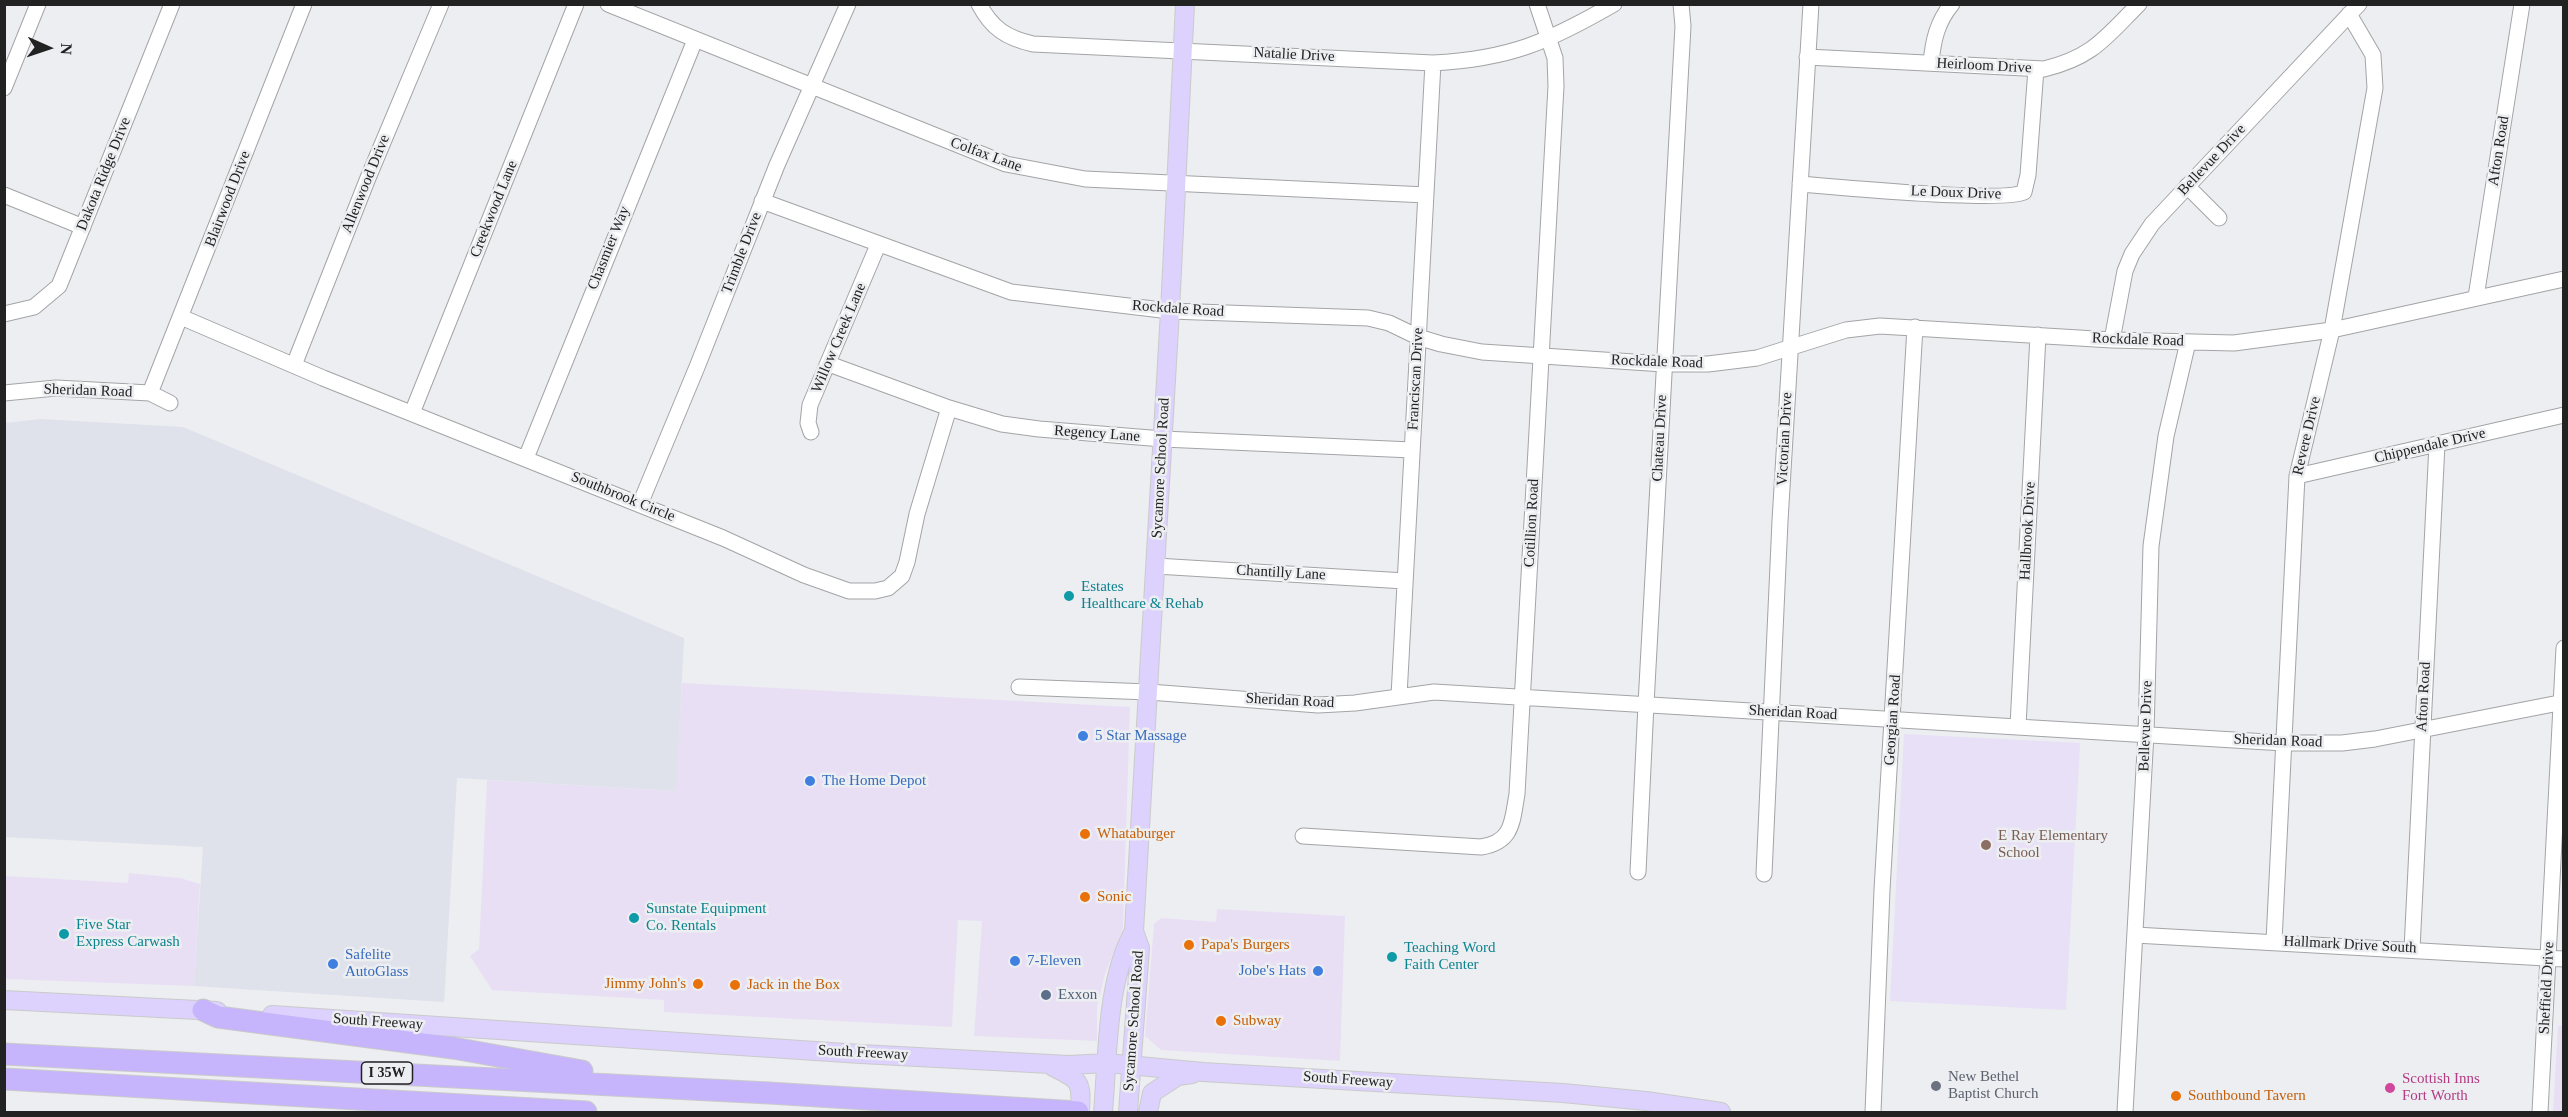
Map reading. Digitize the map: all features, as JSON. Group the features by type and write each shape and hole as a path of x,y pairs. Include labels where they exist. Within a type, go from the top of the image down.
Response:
{"highway":[{"path":"203,1010 218,1017 453,1048 579,1071 748,1084 769,1093"},
{"name":"I 35W","path":"4,1054 769,1093 1079,1113"},
{"name":"I 35W","path":"4,1079 586,1113"}],"main road":[{"name":"Sycamore School Road","path":"1128,1113 1140,948 1134,931 1163,439 1185,4"},
{"name":"Sycamore School Road","path":"1104,1113 1114,992 1126,945 1134,931"},
{"name":"South Freeway","path":"4,1000 203,1010 641,1040 1045,1064 1107,1063 1203,1072 1597,1096 1721,1113"},
{"path":"1045,1064 1075,1078 1081,1087 1079,1113"},
{"path":"1148,1113 1152,1093 1158,1088 1178,1076 1203,1072"}],"street":[{"path":"4,88 9,65 38,4"},
{"name":"Dakota Ridge Drive","path":"4,314 34,307 59,286 172,4"},
{"name":"Blairwood Drive","path":"150,393 304,4"},
{"name":"Allenwood Drive","path":"294,365 368,178 441,4"},
{"name":"Creekwood Lane","path":"412,413 576,4"},
{"name":"Colfax Lane","path":"608,4 1024,169 1085,179 1426,195"},
{"name":"Trimble Drive","path":"640,504 762,201 848,4"},
{"name":"Natalie Drive","path":"979,4 996,30 1011,39 1034,44 1433,63 1487,58 1524,49 1550,39 1614,4"},
{"name":"Cotillion Road","path":"1303,836 1481,847 1494,845 1502,840 1511,827 1517,794 1523,697 1556,86 1555,58 1537,4"},
{"name":"Chateau Drive","path":"1638,872 1683,26 1681,4"},
{"name":"Victorian Drive","path":"1764,874 1770,712 1811,4"},
{"path":"1931,63 1933,39 1945,13 1953,4"},
{"name":"Heirloom Drive","path":"1807,57 2036,69 2070,63 2084,55 2099,44 2139,4"},
{"name":"Afton Road","path":"2476,297 2523,4"},
{"name":"Bellevue Drive","path":"2112,340 2120,290 2132,254 2152,224 2354,9"},
{"name":"Revere Drive","path":"2274,941 2297,476 2332,330 2375,88 2373,55 2354,9"},
{"name":"Chasmier Way","path":"526,458 695,40"},
{"name":"Franciscan Drive","path":"1399,696 1433,63"},
{"name":"Le Doux Drive","path":"1800,184 1981,196 2018,195 2024,192 2028,175 2036,69"},
{"path":"2187,186 2219,218"},
{"path":"4,195 82,227"},
{"name":"Rockdale Road","path":"762,201 1011,292 1170,311 1368,318 1389,323 1418,337 1482,352 1664,364 1708,364 1757,358 1825,336 1863,327 1915,327 2112,340 2188,342 2268,340 2332,330 2564,279"},
{"name":"Willow Creek Lane","path":"811,432 808,423 810,405 878,245"},
{"name":"Southbrook Circle","path":"182,317 294,365 640,504 830,586 862,592 888,588 902,576 917,514 949,408"},
{"name":"Georgian Road","path":"1873,1113 1882,890 1894,719 1915,327"},
{"name":"Hallbrook Drive","path":"2018,726 2038,335"},
{"name":"Bellevue Drive","path":"2125,1113 2146,733 2151,546 2166,436 2188,342"},
{"name":"Regency Lane","path":"829,364 982,419 1021,427 1163,439 1412,450"},
{"name":"Sheridan Road","path":"4,393 56,388 150,393 170,403"},
{"name":"Chippendale Drive","path":"2297,476 2564,415"},
{"name":"Afton Road","path":"2412,949 2437,444"},
{"name":"Chantilly Lane","path":"1156,566 1405,581"},
{"name":"Sheffield Drive","path":"2540,1113 2556,958 2564,648"},
{"name":"Sheridan Road","path":"1019,687 1149,692 1318,705 1355,703 1434,692 2284,743 2342,743 2422,731 2562,703"},
{"name":"Hallmark Drive South","path":"2135,934 2556,958"}],"shaded area":[{"path":"41,419 183,427 684,638 676,791 457,778 444,1002 194,986 203,847 5,837 5,423"},
{"path":"682,683 1130,707 1123,928 1105,974 1097,1007 1097,1041 974,1036 982,921 958,920 952,1027 664,1012 664,1000 492,990 470,956 479,949 487,780 675,791"},
{"name":"E Ray Elementary School","path":"1904,734 2080,743 2066,1010 1890,1001"},
{"path":"129,873 180,878 200,884 194,986 5,979 5,876 128,883"},
{"path":"1217,909 1345,916 1340,1061 1161,1050 1145,1036 1154,924 1161,918 1216,922"},
{"path":"2558,1026 2563,1026 2563,1112 2553,1112"}],"place":[{"name":"Estates Healthcare & Rehab","path":"1069,596"},
{"name":"5 Star Massage","path":"1083,736"},
{"name":"The Home Depot","path":"810,781"},
{"name":"Whataburger","path":"1085,834"},
{"name":"E Ray Elementary School","path":"1986,845"},
{"name":"Sonic","path":"1085,897"},
{"name":"Sunstate Equipment Co. Rentals","path":"634,918"},
{"name":"Five Star Express Carwash","path":"64,934"},
{"name":"Papa's Burgers","path":"1189,945"},
{"name":"Teaching Word Faith Center","path":"1392,957"},
{"name":"7-Eleven","path":"1015,961"},
{"name":"Safelite AutoGlass","path":"333,964"},
{"name":"Jobe's Hats","path":"1318,971"},
{"name":"Jimmy John's","path":"698,984"},
{"name":"Jack in the Box","path":"735,985"},
{"name":"Exxon","path":"1046,995"},
{"name":"Subway","path":"1221,1021"},
{"name":"New Bethel Baptist Church","path":"1936,1086"},
{"name":"Scottish Inns Fort Worth","path":"2390,1088"},
{"name":"Southbound Tavern","path":"2176,1096"}]}
